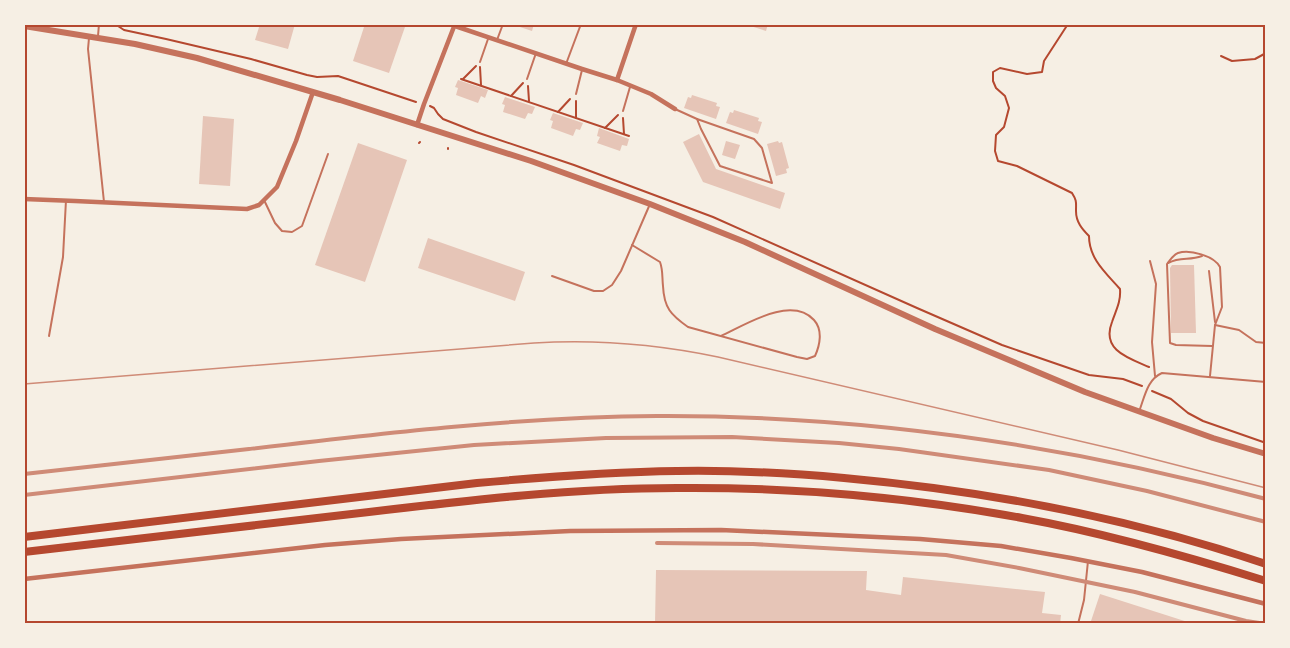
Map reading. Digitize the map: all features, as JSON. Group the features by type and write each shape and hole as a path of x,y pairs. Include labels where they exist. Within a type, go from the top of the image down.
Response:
{"highway":[{"path":"24,537 551,476 679,471 760,472 899,484 1002,498 1117,522 1188,540 1266,564"},
{"path":"24,552 543,493 677,488 747,489 880,497 1022,518 1119,539 1266,581"}],"street":[{"path":"617,80 636,24"},
{"path":"417,125 455,25 631,85 675,109"},
{"path":"24,26 98,37 197,58 492,148 650,204 745,242 979,348 1085,392 1213,438 1266,454"},
{"path":"24,199 247,209 259,205 277,187 313,92"},
{"path":"24,579 341,544 570,531 721,530 920,538 1001,546 1162,577 1266,604"}],"lane":[{"path":"98,37 99,24"},
{"path":"497,40 503,24"},
{"path":"566,64 581,24"},
{"path":"89,36 88,49 104,202"},
{"path":"480,62 489,37"},
{"path":"527,79 536,53"},
{"path":"576,94 582,69"},
{"path":"623,111 631,85"},
{"path":"675,109 754,139 762,148 772,183 720,166 697,119"},
{"path":"264,200 275,224 282,231 292,232 302,226 328,154"},
{"path":"49,336 63,256 66,200"},
{"path":"552,276 594,291 603,291 612,285 621,271 650,204"},
{"path":"632,245 660,261 663,270 664,299 668,310 688,327 797,357 807,359 815,356 820,345 820,333 816,322 809,315 797,311 774,312 721,336"},
{"path":"1210,376 1215,324 1222,306 1220,267 1217,261 1192,252 1175,254 1167,264 1170,343 1212,346"},
{"path":"1167,264 1176,259 1194,259 1202,256"},
{"path":"1150,261 1156,284 1152,342 1155,376"},
{"path":"1209,271 1215,324"},
{"path":"1215,324 1239,330 1256,342 1266,343"},
{"path":"1139,412 1147,389 1155,376 1162,373 1266,382"},
{"path":"1078,624 1084,600 1088,561"}],"path":[{"path":"1068,24 1044,61 1042,72 1027,74 1000,68 993,72 996,88 1005,96 1009,108 1004,127 996,135 995,151 998,161 1017,166 1072,193 1077,200 1078,225 1089,236 1089,248 1096,262 1120,289 1119,304 1108,334 1109,341 1125,357 1154,369"},
{"path":"1221,56 1232,61 1255,59 1266,53"},
{"path":"480,62 462,79 629,136"},
{"path":"480,62 481,85"},
{"path":"511,96 527,79"},
{"path":"527,79 529,102"},
{"path":"558,112 576,94"},
{"path":"576,94 576,118"},
{"path":"605,128 623,111"},
{"path":"623,111 624,135"}],"building":[{"path":"260,24 295,24 288,49 255,40"},
{"path":"365,24 406,24 389,73 353,61"},
{"path":"518,24 534,24 532,31 517,26"},
{"path":"744,24 768,24 766,31"},
{"path":"458,80 488,90 485,98 481,96 478,103 456,95 458,88 455,87"},
{"path":"692,95 717,103 716,106 720,107 716,119 684,108 688,97 691,98"},
{"path":"505,97 535,107 532,114 528,113 525,119 503,112 505,105 502,104"},
{"path":"734,110 759,118 758,121 762,122 758,134 726,123 730,112 733,113"},
{"path":"553,113 583,123 580,130 576,129 573,136 551,128 553,121 550,120"},
{"path":"203,116 234,119 230,186 199,184"},
{"path":"599,128 629,139 627,146 622,145 620,151 597,143 600,137 597,136"},
{"path":"699,134 716,169 785,193 780,209 703,182 683,142"},
{"path":"726,141 740,145 735,159 722,155"},
{"path":"782,142 789,168 786,169 787,173 776,176 767,144"},
{"path":"358,143 407,160 365,282 315,265"},
{"path":"428,238 525,272 515,301 418,268"},
{"path":"1172,265 1194,265 1196,333 1171,333 1170,268"},
{"path":"656,570 867,571 866,590 901,595 903,577 1045,592 1042,613 1061,615 1060,624 655,624"},
{"path":"1100,594 1194,624 1090,624"}],"tram line":[{"path":"24,384 534,343 627,344 718,357 1118,450 1266,488"}],"railway":[{"path":"24,474 453,427 606,417 734,417 811,421 964,437 1116,463 1266,499"},
{"path":"24,495 474,445 606,438 732,437 899,449 1049,470 1147,491 1266,522"},
{"path":"657,543 753,544 946,555 1135,592 1246,621 1266,624"}]}
